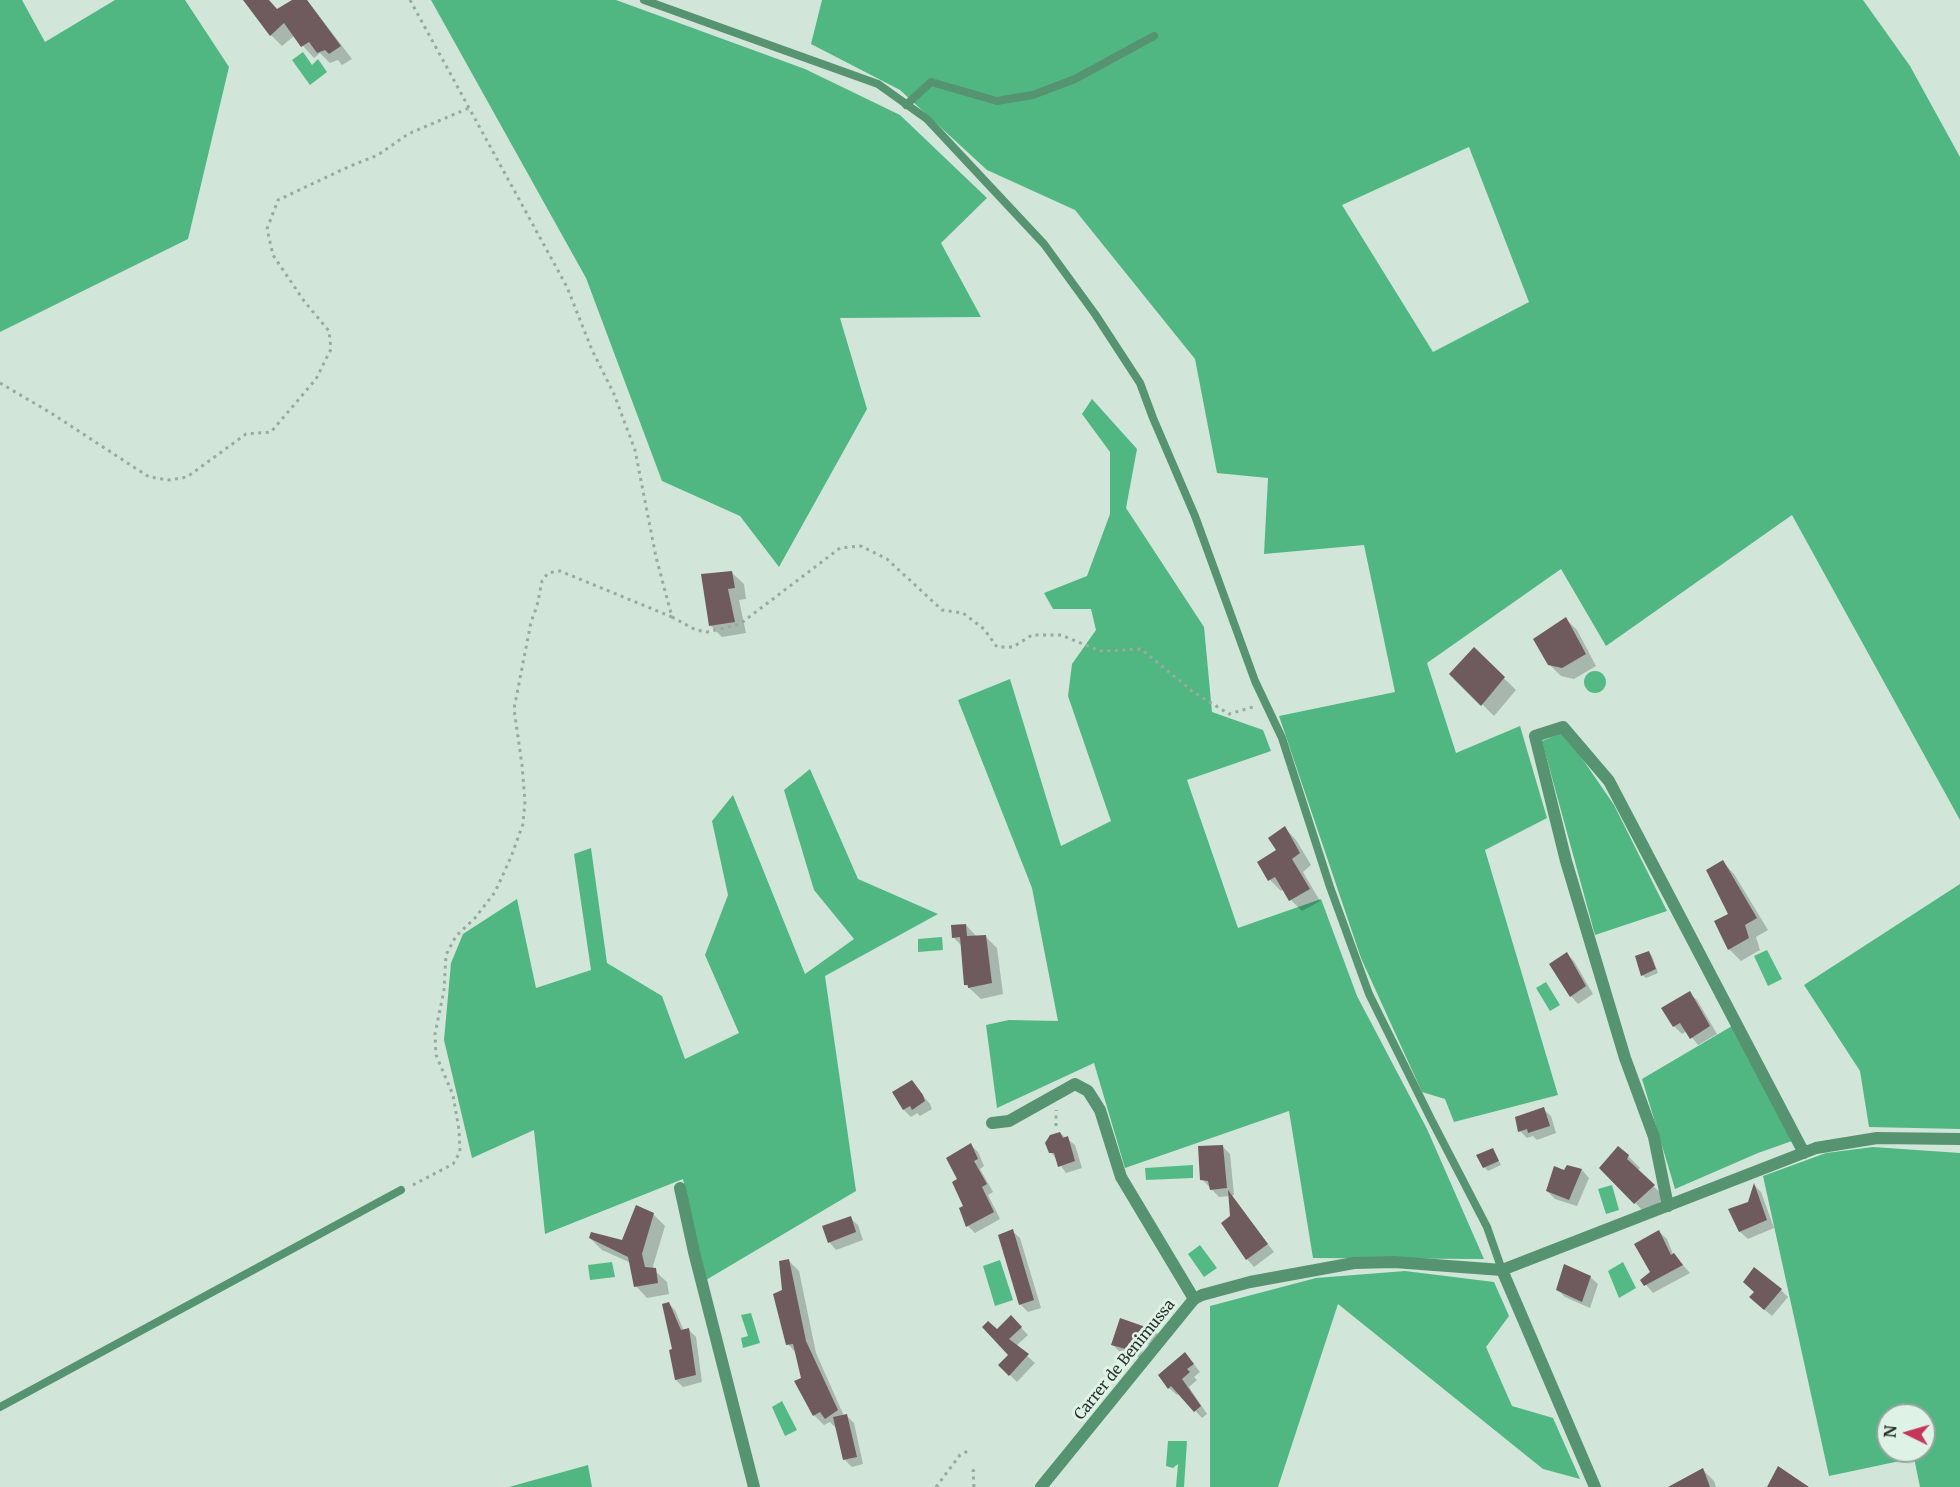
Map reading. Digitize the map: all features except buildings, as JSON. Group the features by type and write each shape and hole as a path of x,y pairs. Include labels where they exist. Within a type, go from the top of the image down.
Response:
{"street":[{"path":"1668,1206 1654,1137 1625,1058 1566,861 1535,736 1563,727 1609,781 1804,1153"},
{"path":"992,1123 1009,1121 1075,1084 1088,1091 1100,1110 1121,1177 1194,1299"},
{"path":"1595,1487 1502,1270 1816,1148 1877,1138 1960,1139"},
{"path":"680,1188 754,1487"},
{"name":"Carrer de Benimussa","path":"1041,1487 1194,1299 1202,1295 1250,1282 1354,1263 1394,1262 1502,1270"}],"lane":[{"path":"644,0 878,84 927,119 1044,244 1095,314 1140,382 1195,516 1255,681 1282,738 1330,888 1369,994 1487,1227 1502,1270"},
{"path":"906,105 931,82 997,101 1033,95 1075,79 1154,36"},
{"path":"0,1407 401,1190"}],"path":[{"path":"410,0 567,287 592,350 614,394 635,450 656,557 672,617"},
{"path":"0,383 51,413 149,477 169,480 187,477 246,434 271,432 316,379 332,349 328,331 304,302 273,255 267,230 278,200 378,155 408,134 469,108"},
{"path":"401,1190 453,1164 460,1152 453,1095 436,1055 435,1034 444,990 446,955 456,936 475,918 495,892 523,824 525,801 514,709 531,622 542,581 548,573 560,571 672,617 681,624 707,632 740,624 840,548 861,546 887,558 942,610 963,613 984,628 997,647 1013,647 1032,635 1060,635 1100,651 1142,649 1192,692 1229,714 1266,703"},
{"path":"936,1487 960,1455 970,1450"},
{"path":"974,1487 973,1471 978,1467"}],"shaded area":[{"path":"0,0 22,0 45,42 115,0 185,0 229,67 188,239 0,332"},
{"path":"431,0 616,0 805,69 900,115 987,198 941,243 981,317 840,318 867,409 779,567 740,516 662,481 586,278"},
{"path":"822,0 1863,0 1910,66 1960,157 1960,820 1792,515 1606,646 1561,569 1427,663 1456,753 1520,726 1547,818 1485,850 1558,1095 1454,1122 1445,1099 1422,1092 1361,958 1279,716 1395,692 1364,545 1264,554 1268,478 1217,473 1195,359 1075,210 987,170 900,90 811,44","holes":["1469,147 1529,302 1433,352 1342,205"]},
{"path":"303,52 312,65 318,59 327,72 310,85 292,60"},
{"path":"1092,399 1137,449 1126,508 1204,627 1212,712 1263,730 1271,751 1187,780 1238,928 1321,899 1357,996 1427,1129 1484,1259 1313,1258 1289,1111 1125,1168 1094,1063 997,1108 986,1025 1009,1020 1058,1021 1032,888 958,700 1010,679 1061,846 1111,821 1068,696 1072,664 1096,630 1091,609 1053,609 1044,593 1087,576 1110,514 1110,452 1082,414"},
{"path":"1595,671 1605,678 1606,682 1599,692 1595,693 1585,686 1584,682 1591,672"},
{"path":"1564,732 1614,805 1667,911 1595,935 1542,741"},
{"path":"810,769 858,879 938,914 825,976 856,1191 706,1280 683,1179 545,1234 534,1130 472,1158 444,1040 451,963 463,934 517,899 536,988 591,970 574,854 591,848 607,963 662,996 685,1059 739,1033 705,955 728,895 712,821 733,795 805,974 854,939 814,890 784,790"},
{"path":"1960,884 1960,1129 1869,1127 1860,1071 1804,985"},
{"path":"942,937 943,950 918,952 918,939"},
{"path":"1767,950 1782,979 1768,986 1754,956"},
{"path":"1546,982 1560,1005 1550,1011 1536,988"},
{"path":"1732,1026 1792,1141 1758,1153 1675,1189 1642,1079"},
{"path":"1873,1147 1960,1153 1960,1487 1920,1487 1915,1463 1936,1463 1936,1403 1876,1403 1876,1463 1890,1463 1829,1476 1763,1176 1826,1153"},
{"path":"1193,1165 1193,1178 1146,1180 1145,1168"},
{"path":"1612,1185 1619,1210 1606,1214 1598,1189"},
{"path":"1200,1245 1217,1268 1204,1277 1188,1254"},
{"path":"1000,1260 1013,1300 995,1306 983,1266"},
{"path":"612,1262 615,1277 590,1280 588,1265"},
{"path":"1623,1262 1636,1288 1619,1298 1608,1271"},
{"path":"1405,1271 1494,1282 1509,1316 1486,1347 1512,1406 1553,1418 1580,1479 1543,1469 1338,1304 1278,1487 1210,1487 1210,1306 1316,1278"},
{"path":"751,1313 760,1343 743,1348 741,1338 748,1336 741,1315"},
{"path":"782,1401 797,1430 785,1436 772,1407"},
{"path":"1168,1441 1187,1441 1184,1487 1176,1487 1178,1464 1173,1468 1166,1466"},
{"path":"588,1465 592,1487 509,1487"}]}
